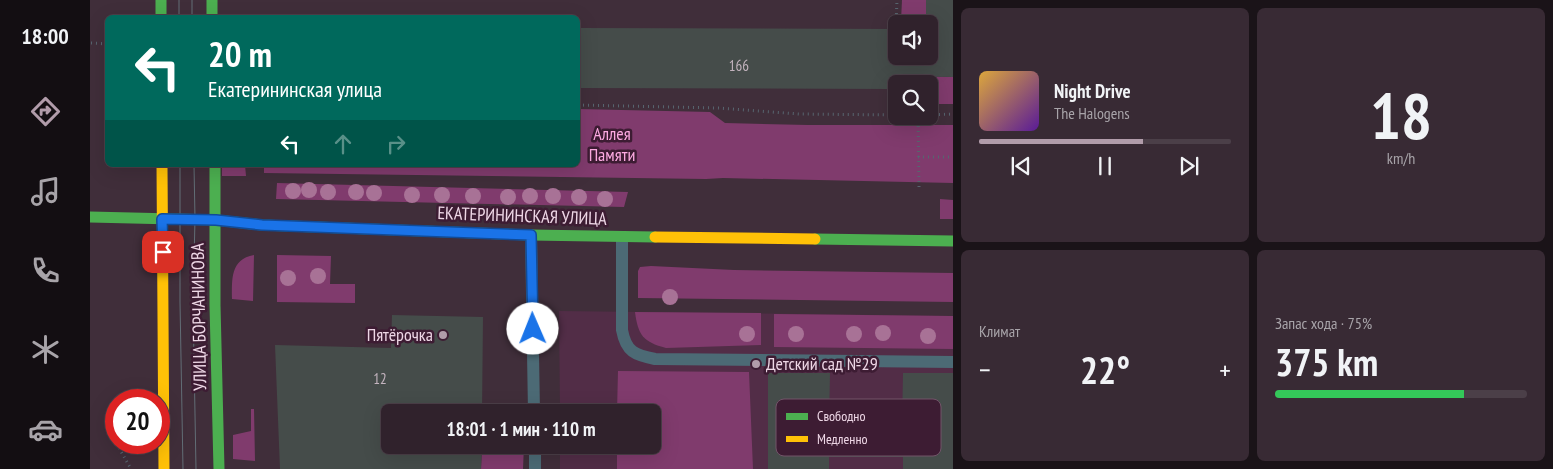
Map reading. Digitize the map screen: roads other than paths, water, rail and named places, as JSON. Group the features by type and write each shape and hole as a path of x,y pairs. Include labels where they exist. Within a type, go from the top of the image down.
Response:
{"main road":[{"path":"161,0 161,15"},
{"path":"212,0 212,15"},
{"name":"УЛИЦА БОРЧАНИНОВА","path":"162,167 164,469"},
{"name":"УЛИЦА БОРЧАНИНОВА","path":"215,167 215,305 219,469"},
{"name":"ЕКАТЕРИНИНСКАЯ УЛИЦА","path":"90,217 216,220 262,225 531,235 953,241"}],"lane":[{"path":"531,235 534,404"},
{"path":"622,237 622,330 624,340 629,349 639,356 655,359 953,362"},
{"path":"535,454 535,469"}],"tram line":[{"path":"179,0 179,15"},
{"path":"192,0 192,15"},
{"path":"180,167 183,469"},
{"path":"194,167 193,304 196,469"}],"place":[{"name":"Пятёрочка","path":"443,335"},
{"name":"Детский сад №29","path":"756,364"}],"park label":[{"name":"Аллея Памяти","path":"612,144"}]}
